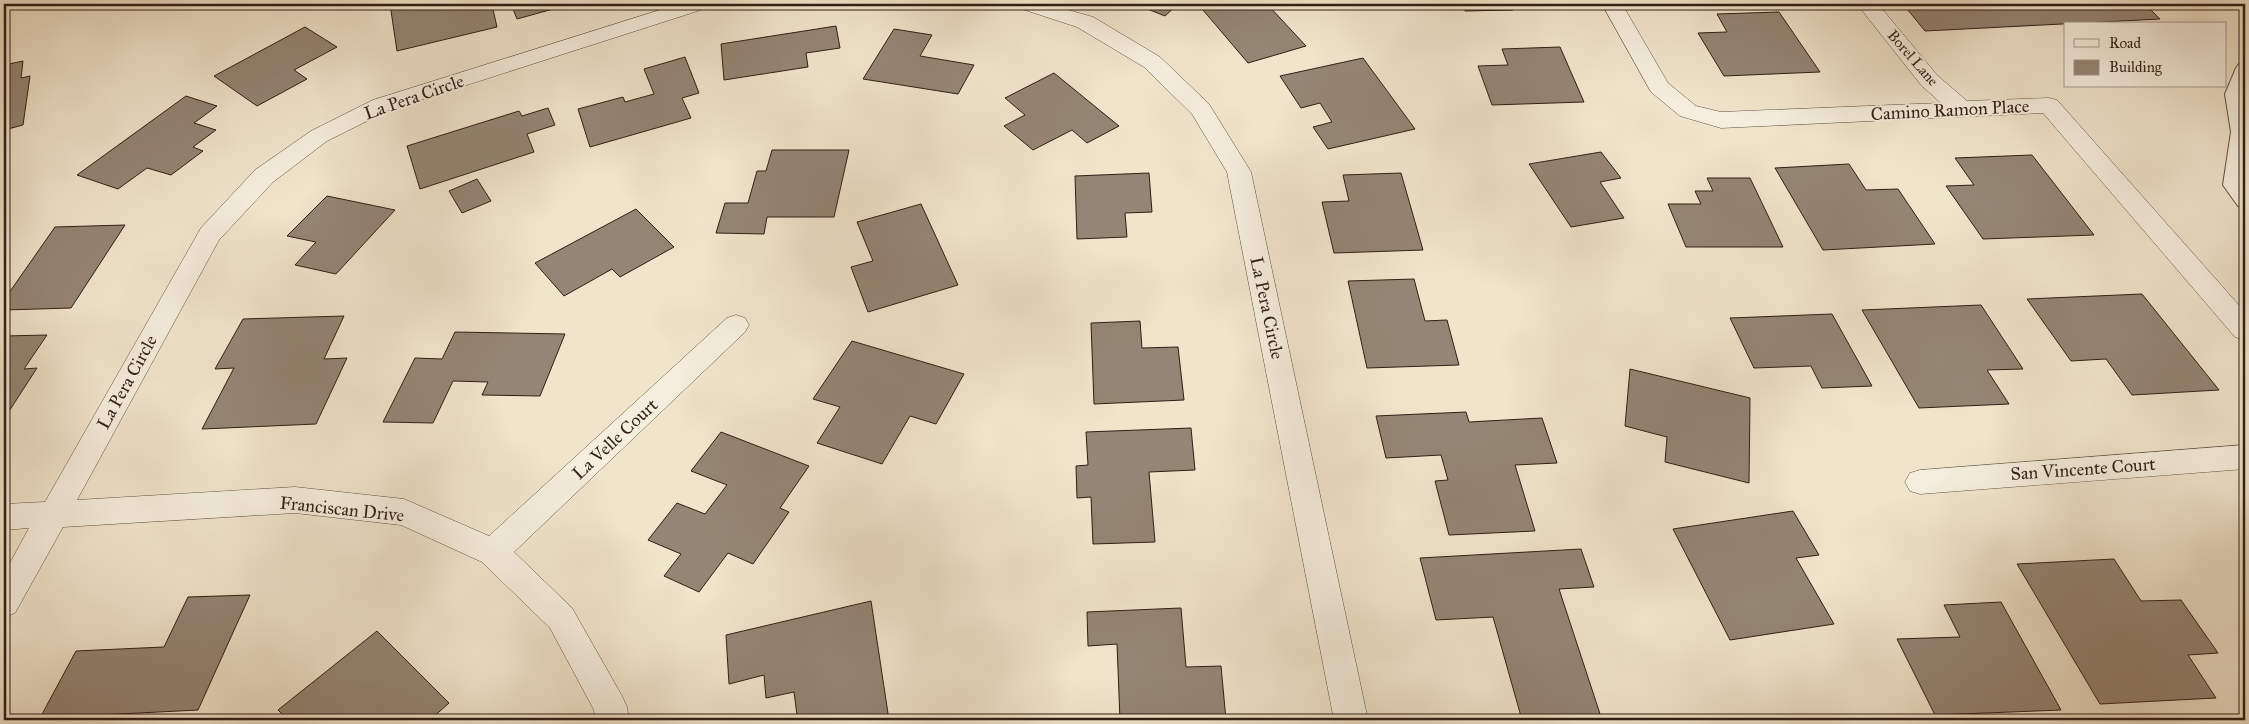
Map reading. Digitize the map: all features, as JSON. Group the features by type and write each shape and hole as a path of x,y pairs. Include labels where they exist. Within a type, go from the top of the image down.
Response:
{"street":[{"name":"La Pera Circle","path":"4,603 210,234 264,176 319,136 381,105 700,4"},
{"name":"La Pera Circle","path":"1026,4 1085,22 1152,62 1201,109 1239,172 1351,720"},
{"name":"Camino Ramon Place","path":"1612,4 1659,87 1688,111 1721,120 2049,105 2245,330"},
{"name":"Borel Lane","path":"1867,4 1929,80 1962,109"},
{"name":"La Velle Court","path":"493,552 736,325"},
{"name":"San Vincente Court","path":"1920,482 2245,457"},
{"name":"Franciscan Drive","path":"4,517 295,500 404,512 493,552 561,618 610,707 612,720"}],"lane":[{"path":"2245,68 2234,94 2240,132 2232,186 2245,201"}],"building":[{"path":"390,4 473,4 474,10 492,5 497,27 397,51"},
{"path":"511,4 563,4 564,6 517,19"},
{"path":"1135,4 1178,4 1165,16"},
{"path":"1223,4 1267,4 1306,46 1248,63 1203,10"},
{"path":"1463,4 1511,4 1513,10 1465,11"},
{"path":"1903,4 2145,4 2160,19 2064,22 2064,24 1925,31"},
{"path":"1779,12 1820,72 1724,76 1698,33 1727,32 1717,14"},
{"path":"836,26 840,48 806,53 808,67 724,80 721,44"},
{"path":"305,27 337,47 294,70 307,79 257,106 214,76"},
{"path":"894,29 932,35 920,56 974,65 958,94 863,79"},
{"path":"1560,47 1584,102 1492,105 1478,66 1508,65 1502,49"},
{"path":"685,57 699,93 682,98 691,118 590,147 578,109 623,97 625,102 654,94 644,69"},
{"path":"1363,58 1415,129 1328,149 1313,127 1332,122 1320,103 1301,108 1280,76"},
{"path":"23,61 21,78 30,76 23,125 4,130 4,65"},
{"path":"1054,73 1119,126 1087,143 1072,130 1033,150 1004,126 1025,115 1005,98"},
{"path":"186,96 217,106 194,123 216,130 193,147 203,151 171,175 147,168 118,189 77,175"},
{"path":"548,108 555,125 527,134 534,152 420,189 407,146 519,111 522,116"},
{"path":"772,150 849,150 834,217 767,217 764,234 716,233 725,203 748,203 757,171 766,171"},
{"path":"1601,152 1621,178 1600,182 1624,218 1571,227 1529,164"},
{"path":"2032,155 2094,235 1983,239 1946,186 1974,185 1955,158"},
{"path":"1849,164 1866,190 1898,189 1935,244 1823,250 1775,168"},
{"path":"1149,173 1152,212 1125,213 1127,237 1077,239 1075,176"},
{"path":"1401,173 1423,250 1334,253 1322,202 1349,201 1343,175"},
{"path":"1707,178 1750,178 1783,247 1686,247 1668,204 1701,204 1695,191 1713,191"},
{"path":"477,179 491,201 462,213 449,191"},
{"path":"327,196 395,210 336,274 295,265 316,242 287,236"},
{"path":"921,204 958,285 868,312 851,267 873,261 857,222"},
{"path":"636,209 674,247 620,277 612,269 564,296 535,263"},
{"path":"125,225 71,308 4,310 4,300 55,227"},
{"path":"1414,279 1425,321 1447,320 1459,365 1367,368 1348,281"},
{"path":"2142,294 2219,390 2132,395 2106,359 2071,361 2027,299"},
{"path":"1981,305 2023,369 1987,370 2009,404 1919,408 1862,310"},
{"path":"1832,314 1872,386 1822,388 1811,366 1754,368 1730,318"},
{"path":"344,316 324,359 347,358 316,424 202,429 234,368 215,369 243,319"},
{"path":"1140,321 1142,348 1178,347 1184,400 1094,404 1091,323"},
{"path":"455,332 565,334 540,396 482,395 488,382 453,381 433,423 383,422 415,358 442,359"},
{"path":"47,335 24,369 37,368 4,419 4,336"},
{"path":"852,341 964,374 936,424 910,416 882,464 817,443 840,407 813,399"},
{"path":"1630,369 1750,398 1749,483 1665,462 1667,437 1625,426"},
{"path":"1466,412 1469,422 1542,418 1557,463 1515,465 1535,531 1449,535 1435,481 1448,480 1441,455 1386,458 1376,416"},
{"path":"1191,428 1195,470 1149,472 1155,542 1093,544 1091,497 1077,498 1076,466 1088,465 1086,432"},
{"path":"721,432 809,466 780,508 789,512 753,564 728,553 699,592 664,576 681,554 648,540 677,503 705,514 727,485 691,471"},
{"path":"1793,511 1819,555 1796,558 1834,624 1730,640 1673,529"},
{"path":"1581,549 1594,587 1559,589 1601,717 1522,720 1493,617 1436,620 1420,558"},
{"path":"2114,559 2141,601 2181,600 2218,653 2188,655 2216,698 2100,704 2017,564"},
{"path":"250,595 198,710 40,718 76,651 164,647 188,597"},
{"path":"871,601 889,720 777,720 797,715 794,692 766,698 764,675 729,684 726,635"},
{"path":"2001,602 2061,710 1935,715 1897,639 1960,637 1944,605"},
{"path":"1181,608 1186,667 1221,666 1226,720 1120,720 1117,644 1088,646 1087,612"},
{"path":"377,631 449,703 430,720 288,720 278,710"}]}
